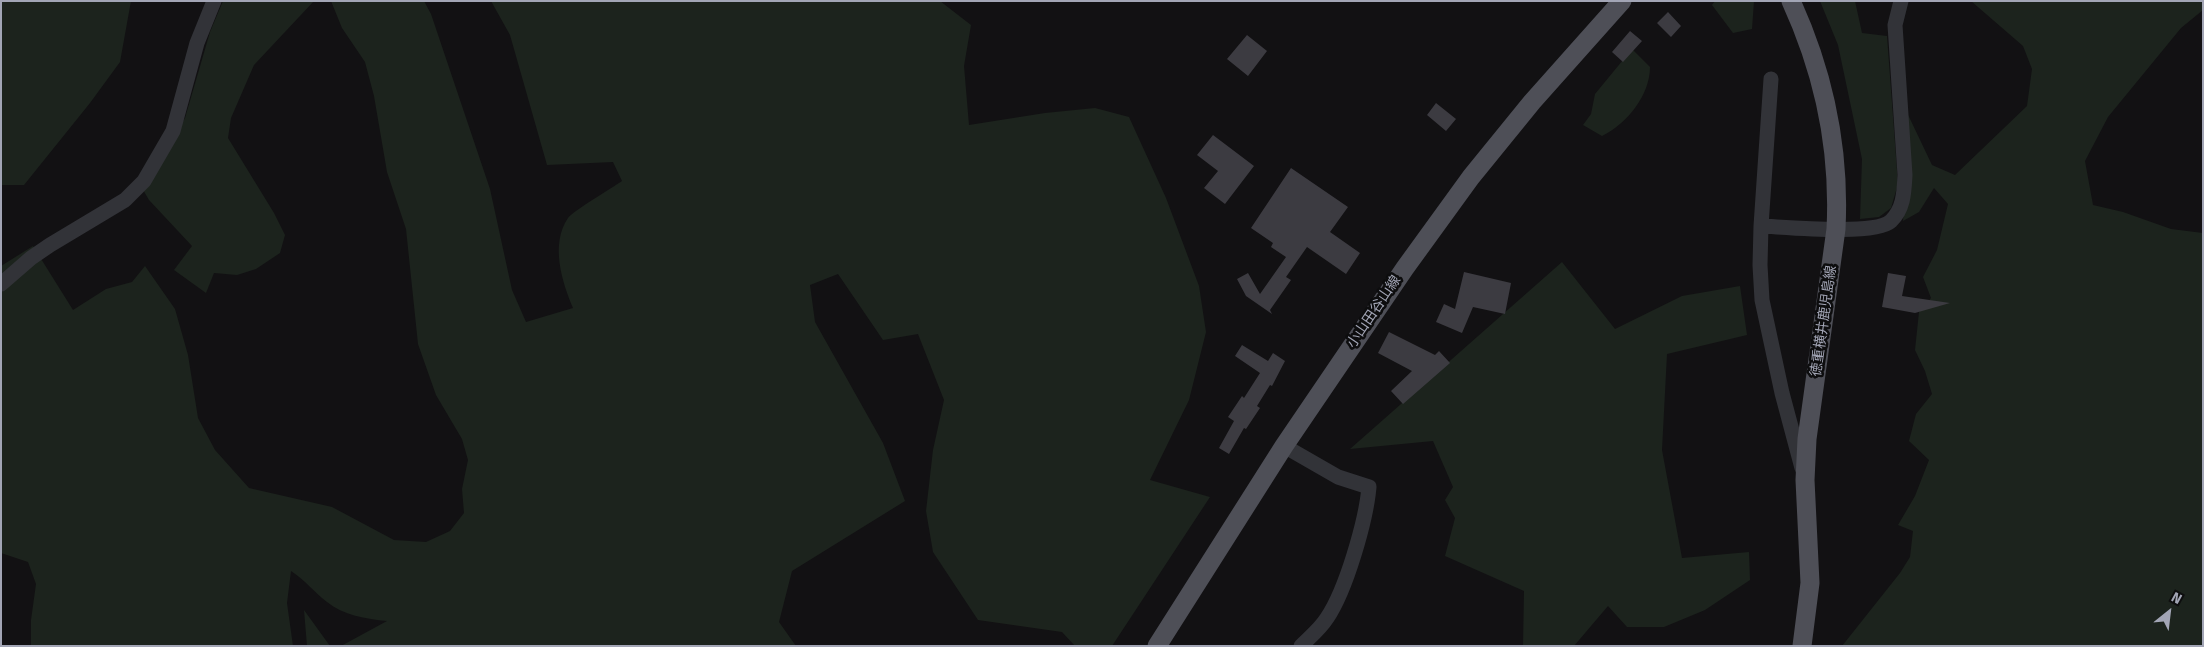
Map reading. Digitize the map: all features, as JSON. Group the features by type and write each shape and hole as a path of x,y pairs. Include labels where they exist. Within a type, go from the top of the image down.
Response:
{"main road":[{"name":"小山田谷山線","path":"1157,646 1284,446 1405,268 1471,177 1532,102 1622,1"},
{"name":"徳重横井鹿児島線","path":"1791,1 1812,52 1832,133 1836,167 1836,229 1807,439 1805,480 1810,583 1802,646"}],"street":[{"path":"1,284 31,258 125,200 144,182 173,131 197,43 214,1"},
{"path":"1761,226 1836,229 1870,228 1889,223 1899,211 1904,198 1905,175 1895,25 1901,1"},
{"path":"1770,79 1761,226 1760,264 1762,300 1782,393 1805,480"},
{"path":"1284,446 1338,477 1369,487 1368,509 1338,600 1326,620 1301,646"}],"shaded area":[{"path":"1,1 131,1 120,62 90,103 24,185 1,185"},
{"path":"223,1 314,1 254,65 231,118 228,138 274,213 285,235 280,253 256,269 237,275 214,273 206,293 174,270 192,246 149,200 142,188 185,118 210,32"},
{"path":"331,1 424,1 431,14 490,189 512,290 526,322 573,308 565,287 560,263 560,239 563,228 571,215 622,181 613,162 547,165 510,35 491,1 940,1 971,25 964,66 969,125 1045,113 1095,108 1129,117 1166,198 1199,286 1206,332 1189,400 1150,480 1210,497 1112,646 1075,646 1062,632 978,620 933,552 926,511 933,450 944,400 918,334 883,340 838,274 810,285 815,322 883,443 905,501 792,571 779,622 796,646 341,646 387,621 363,618 340,610 327,602 291,571 287,603 293,646 31,646 31,620 36,584 28,562 1,553 1,266 33,246 73,310 106,289 132,282 145,266 175,309 188,355 198,418 215,450 249,488 332,507 394,540 426,542 450,531 464,513 462,489 468,460 462,439 436,395 418,344 406,229 387,172 374,96 365,62 342,28"},
{"path":"1715,1 1754,1 1752,29 1733,33 1712,5"},
{"path":"1820,1 1855,1 1862,33 1887,36 1898,184 1891,208 1879,217 1860,219 1862,159 1838,45"},
{"path":"1971,1 2203,1 2203,10 2181,28 2108,117 2085,161 2093,205 2123,212 2171,229 2203,233 2203,646 1842,646 1900,573 1910,557 1913,531 1898,525 1915,496 1929,460 1909,441 1916,414 1932,394 1925,371 1915,350 1919,312 1931,298 1923,277 1937,250 1948,204 1934,188 1919,212 1903,221 1905,190 1901,100 1932,165 1955,175 2027,106 2032,69 2023,46"},
{"path":"1632,49 1650,67 1646,88 1635,108 1628,116 1611,131 1602,136 1583,125 1591,114 1595,94"},
{"path":"1562,262 1615,329 1682,296 1740,286 1747,335 1667,354 1662,450 1682,558 1749,552 1750,580 1705,610 1664,627 1627,627 1608,606 1574,646 1523,646 1524,591 1445,556 1455,518 1445,500 1453,487 1433,441 1350,449"},
{"path":"304,610 330,646 307,646"}],"building":[{"path":"1668,12 1681,26 1671,37 1657,23"},
{"path":"1630,31 1642,41 1623,62 1612,52"},
{"path":"1247,35 1267,51 1248,76 1227,59"},
{"path":"1436,103 1456,119 1446,131 1427,115"},
{"path":"1213,135 1254,166 1225,204 1204,188 1218,171 1197,155"},
{"path":"1291,168 1348,207 1330,232 1360,253 1346,274 1307,247 1286,277 1291,280 1270,310 1272,314 1246,296 1237,279 1248,273 1260,294 1286,257 1271,247 1273,243 1251,228"},
{"path":"1464,272 1511,283 1505,314 1473,307 1462,333 1436,322 1444,304 1455,309"},
{"path":"1888,273 1906,276 1902,296 1950,303 1915,313 1882,307"},
{"path":"1389,332 1435,355 1439,351 1450,363 1403,404 1391,391 1412,371 1378,353"},
{"path":"1242,345 1268,361 1273,353 1285,361 1272,386 1270,385 1257,406 1260,408 1246,429 1244,428 1229,454 1219,448 1234,421 1228,417 1242,396 1244,398 1260,373 1235,356"}]}
